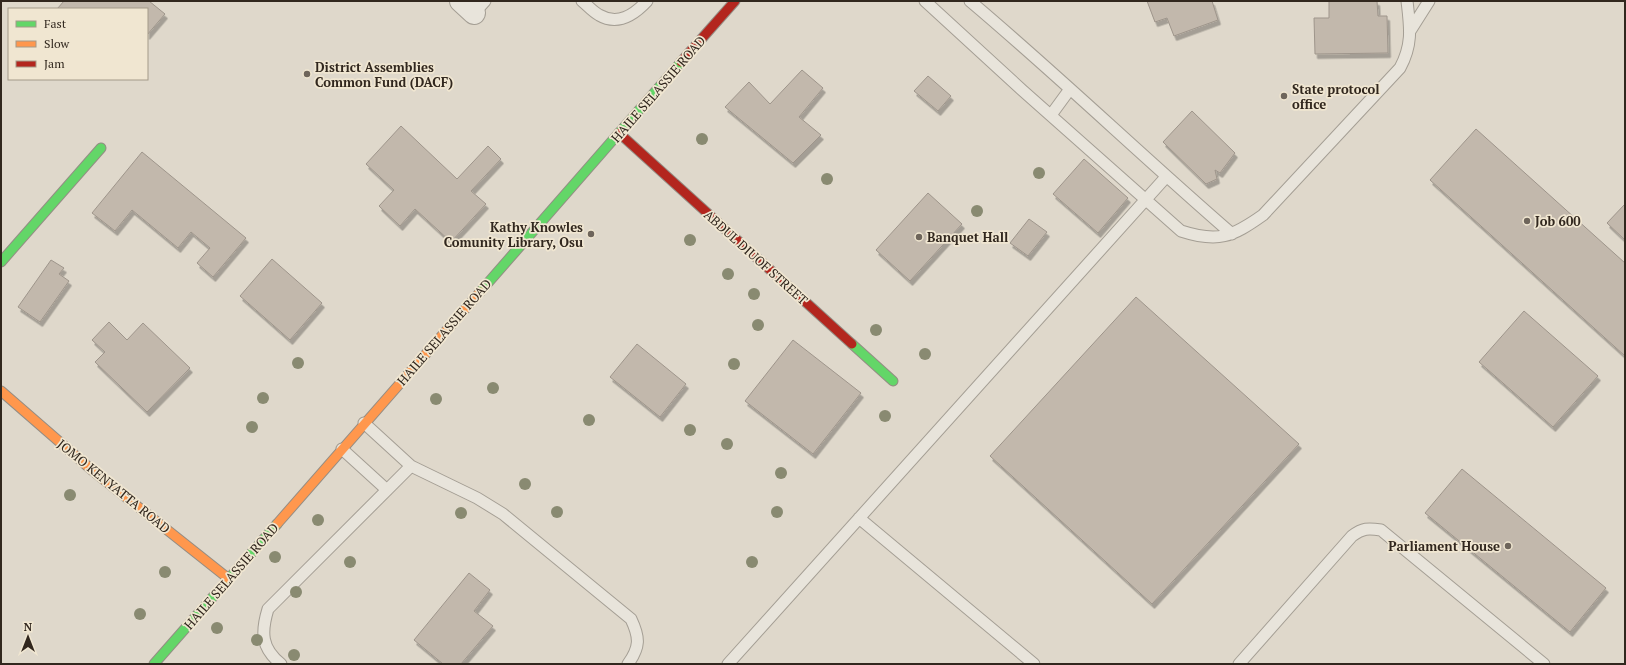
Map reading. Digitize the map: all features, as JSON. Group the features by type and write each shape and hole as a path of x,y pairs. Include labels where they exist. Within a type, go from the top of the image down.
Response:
{"street":[{"name":"HAILE SELASSIE ROAD","path":"154,664 735,1"},
{"name":"ABDUL DIUOF STREET","path":"619,133 893,381"},
{"path":"1,262 101,148"},
{"name":"JOMO KENYATTA ROAD","path":"1,390 93,471 229,579"}],"lane":[{"path":"582,1 599,16 618,20 637,12 647,1"},
{"path":"925,1 1022,90 1181,230 1197,236 1213,238 1232,234 1246,227 1263,215 1400,68 1406,56 1410,31 1407,1"},
{"path":"970,1 1070,89 1166,177 1232,234"},
{"path":"1410,31 1429,1"},
{"path":"1051,114 1070,89"},
{"path":"728,664 1166,177"},
{"path":"364,424 411,466 477,498 503,514 631,620 638,633 636,653 628,664"},
{"path":"342,449 387,490"},
{"path":"281,664 274,659 266,646 263,626 268,609 411,466"},
{"path":"859,518 1034,664"},
{"path":"1239,664 1352,536 1360,530 1368,528 1381,530 1544,664"}],"building":[{"path":"64,1 149,1 165,14 148,34 148,8 58,8"},
{"path":"1147,1 1212,1 1218,20 1174,36 1167,18 1155,22"},
{"path":"1329,1 1377,1 1378,16 1387,16 1388,53 1315,54 1314,18 1329,18"},
{"path":"802,70 823,88 799,117 821,135 793,163 725,107 749,82 770,104"},
{"path":"928,76 951,96 938,111 914,91"},
{"path":"1192,111 1235,153 1220,173 1215,170 1217,179 1206,184 1163,142"},
{"path":"401,126 457,179 488,146 501,159 471,191 486,204 451,242 415,209 400,226 379,206 394,190 366,164"},
{"name":"Job 600","path":"1476,129 1625,263 1625,356 1430,180"},
{"path":"142,152 246,238 213,277 197,263 210,248 191,232 178,248 132,210 115,231 92,213"},
{"path":"1084,159 1128,198 1098,233 1053,194"},
{"name":"Banquet Hall","path":"928,193 962,224 910,281 876,250"},
{"path":"1625,204 1625,240 1607,223"},
{"path":"1029,219 1047,232 1028,256 1010,243"},
{"path":"272,259 322,303 290,340 240,296"},
{"path":"51,260 64,268 59,274 69,281 40,322 18,307"},
{"path":"1136,297 1299,444 1152,604 990,456"},
{"path":"1524,311 1598,376 1553,427 1479,362"},
{"path":"109,322 127,340 143,323 190,368 147,412 95,362 105,352 92,340"},
{"path":"793,340 861,393 813,454 745,401"},
{"path":"637,344 686,384 660,417 610,377"},
{"path":"1462,469 1606,588 1570,632 1425,513"},
{"path":"469,573 490,590 474,611 493,626 461,664 443,664 414,640"}],"traffic: fast":[{"path":"480,292 681,62"},
{"path":"1,262 101,148"},
{"path":"852,344 893,381"},
{"path":"154,664 277,524"}],"traffic: slow":[{"path":"277,524 480,292"},
{"path":"1,391 93,471 229,579"}],"traffic: jam":[{"path":"681,62 735,1"},
{"path":"619,133 852,344"}],"place":[{"name":"District Assemblies Common Fund (DACF)","path":"307,74"},
{"name":"State protocol office","path":"1284,96"},
{"name":"Job 600","path":"1527,221"},
{"name":"Kathy Knowles Comunity Library, Osu","path":"591,234"},
{"name":"Banquet Hall","path":"919,237"},
{"name":"Parliament House","path":"1508,546"}]}
